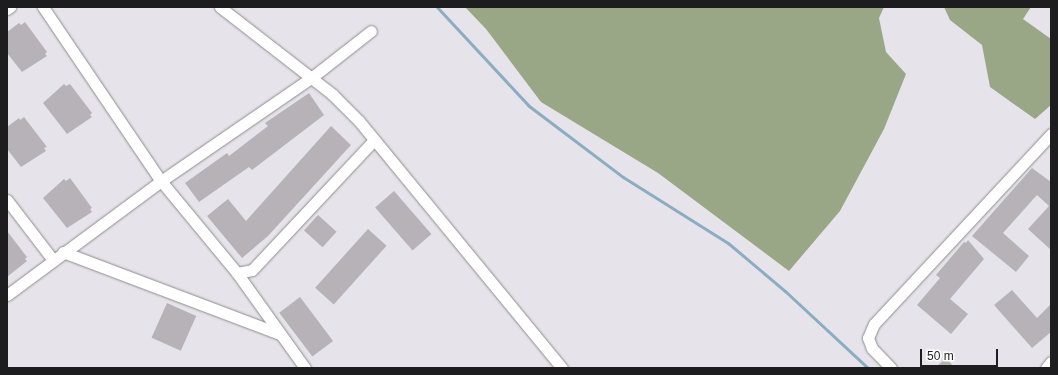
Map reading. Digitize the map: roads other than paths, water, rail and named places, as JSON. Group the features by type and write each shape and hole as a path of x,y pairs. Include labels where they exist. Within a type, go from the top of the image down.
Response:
{"street":[{"path":"43,7 161,181 237,273 305,368"},
{"path":"220,7 332,94 374,140 562,368"},
{"path":"7,295 63,252 161,181 311,78 370,31"},
{"path":"891,368 872,348 868,338 874,324 1051,134"},
{"path":"237,273 252,270 374,140"},
{"path":"7,200 53,260"},
{"path":"63,252 280,334"},
{"path":"1046,368 1051,362"}],"waterway":[{"path":"437,7 529,106 623,177 728,243 785,291 868,368"}]}
